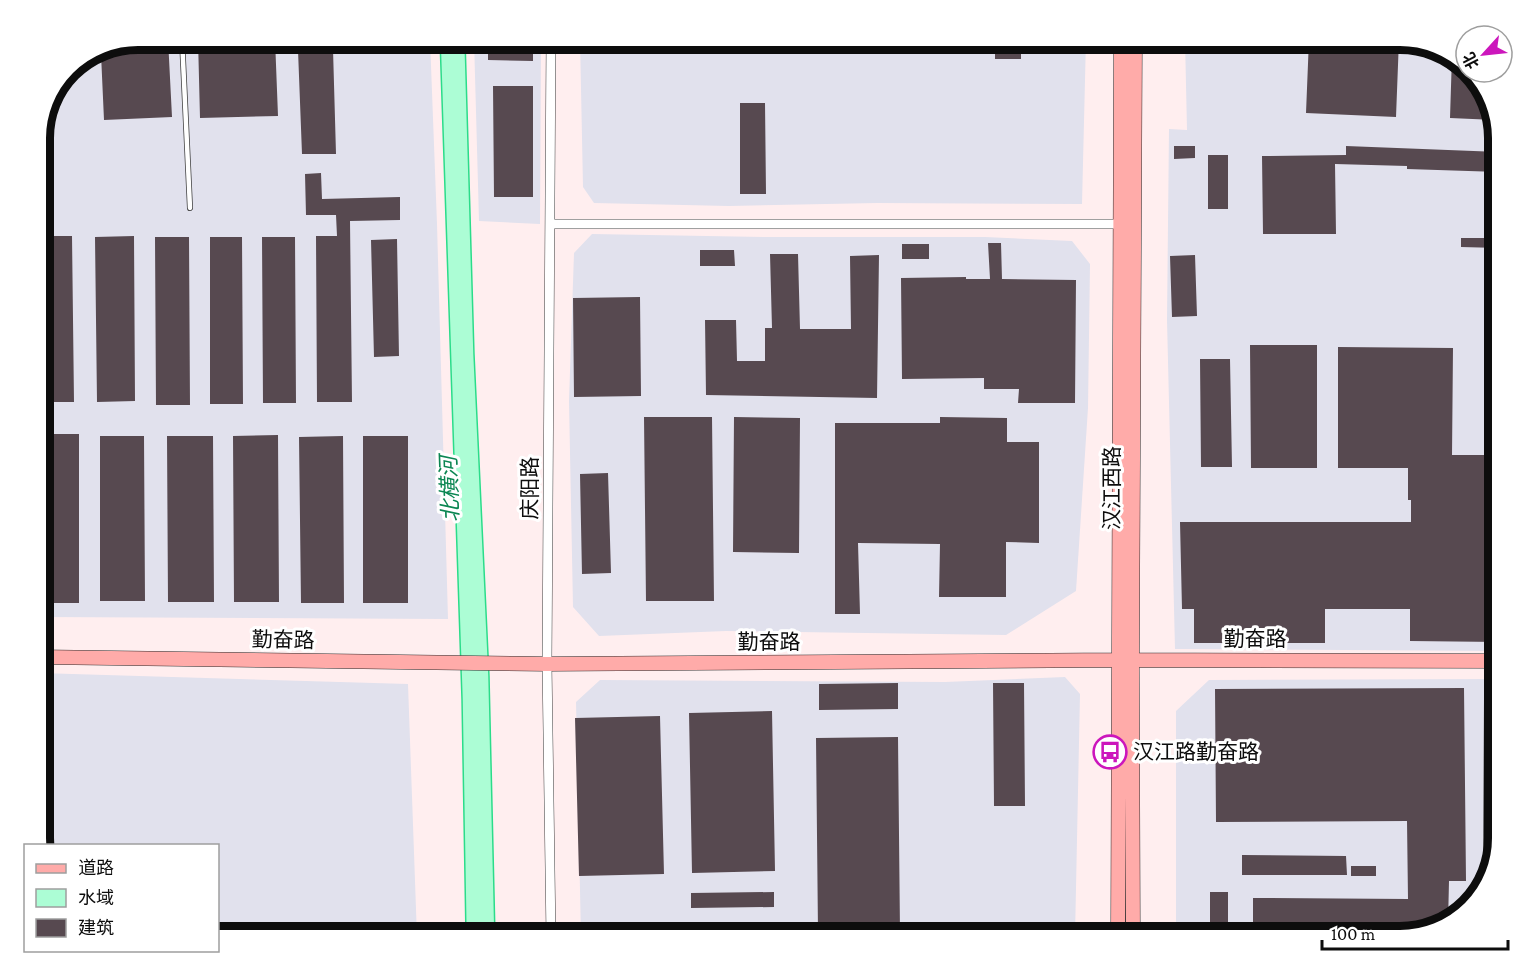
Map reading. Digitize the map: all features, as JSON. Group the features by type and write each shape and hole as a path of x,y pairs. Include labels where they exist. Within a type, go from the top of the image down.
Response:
{"street":[{"name":"庆阳路","path":"551,50 547,664 551,926"},
{"name":"汉江西路","path":"1118,926 1125,660 1126,224 1121,50"},
{"name":"汉江西路","path":"1126,224 1134,50"},
{"path":"550,224 1126,224"},
{"name":"勤奋路","path":"50,657 500,664 1125,660 1488,661"},
{"name":"汉江西路","path":"1125,660 1133,926"}],"lane":[{"path":"183,50 190,208"},
{"path":"1488,697 1488,779"}],"shaded area":[{"path":"126,50 430,50 448,619 50,617 50,131 52,115 59,98 79,71 93,61"},
{"path":"474,50 541,50 540,224 479,221"},
{"path":"580,50 1086,50 1082,204 877,203 729,206 594,203 583,187"},
{"path":"1185,50 1412,50 1423,52 1450,64 1454,67 1454,84 1471,84 1477,93 1488,126 1488,651 1175,649 1167,320 1169,129 1187,130"},
{"path":"592,234 985,237 1072,241 1090,264 1088,408 1076,591 1006,635 726,631 599,636 573,607 569,401 574,253"},
{"path":"50,673 408,684 417,926 219,926 219,844 50,844"},
{"path":"1065,677 1080,694 1075,926 581,926 576,702 600,680 945,682"},
{"path":"1488,679 1488,850 1479,878 1467,897 1445,915 1412,926 1176,926 1176,711 1209,680"}],"water":[{"path":"440,50 465,50 474,354 489,676 495,926 466,926 462,699"}],"building":[{"path":"126,50 169,50 172,117 104,120 101,57"},
{"path":"198,50 275,50 278,116 200,118"},
{"path":"298,50 333,50 336,154 302,154"},
{"path":"488,50 533,50 533,61 488,60"},
{"path":"995,50 1038,50 1038,52 1021,52 1021,59 995,59"},
{"path":"1309,50 1399,50 1396,117 1306,113"},
{"path":"1452,65 1454,67 1454,84 1471,84 1477,93 1487,120 1450,118"},
{"path":"493,86 533,86 533,197 494,197"},
{"path":"740,103 765,103 766,194 740,194"},
{"path":"1174,146 1195,146 1195,158 1174,159"},
{"path":"1346,146 1488,152 1488,172 1335,164 1336,234 1263,234 1262,156 1346,155"},
{"path":"1208,155 1228,155 1228,209 1208,209"},
{"path":"321,173 322,199 400,197 400,220 350,221 352,402 317,402 316,236 337,236 336,215 306,215 305,174"},
{"path":"50,236 72,236 74,402 50,402"},
{"path":"134,236 135,401 97,402 95,237"},
{"path":"155,237 189,237 190,405 156,405"},
{"path":"210,237 242,237 243,404 210,404"},
{"path":"262,237 295,237 296,403 263,403"},
{"path":"1461,238 1488,238 1488,248 1461,247"},
{"path":"397,239 399,356 374,357 371,240"},
{"path":"988,243 1001,243 1002,279 1076,280 1075,403 1018,403 1019,389 984,389 984,378 902,379 901,278 990,279"},
{"path":"902,244 929,244 929,259 902,259"},
{"path":"700,250 734,250 735,266 700,266"},
{"path":"770,254 798,254 800,329 851,329 850,256 879,255 877,398 706,395 705,320 736,320 737,361 765,361 765,328 772,328"},
{"path":"1195,255 1197,316 1172,317 1170,256"},
{"path":"640,297 641,396 574,397 573,298"},
{"path":"1250,345 1317,345 1317,468 1251,468"},
{"path":"1338,347 1453,348 1452,455 1488,455 1488,642 1410,641 1410,609 1325,609 1325,643 1194,643 1194,609 1182,609 1180,522 1411,522 1408,468 1338,468"},
{"path":"1200,359 1230,359 1232,467 1201,467"},
{"path":"644,417 712,417 714,601 646,601"},
{"path":"734,417 800,418 799,553 733,552"},
{"path":"940,417 1007,418 1007,442 1039,442 1039,543 1006,542 1006,597 939,597 940,544 858,543 860,614 835,614 835,423 940,423"},
{"path":"50,434 79,434 79,603 50,603"},
{"path":"278,435 279,602 234,602 233,436"},
{"path":"100,436 144,436 145,601 100,601"},
{"path":"167,436 213,436 214,602 168,602"},
{"path":"343,436 344,603 301,603 299,437"},
{"path":"363,436 408,436 408,603 363,603"},
{"path":"608,473 611,573 582,574 580,474"},
{"path":"898,683 898,709 819,710 819,684"},
{"path":"993,683 1024,683 1025,806 994,806"},
{"path":"1464,688 1466,881 1449,881 1448,913 1434,920 1412,926 1253,926 1253,898 1408,899 1407,821 1216,822 1215,689"},
{"path":"772,711 775,871 692,873 689,713"},
{"path":"660,716 664,874 579,876 575,718"},
{"path":"898,737 900,926 818,926 816,738"},
{"path":"1242,855 1346,856 1347,875 1242,875"},
{"path":"1351,866 1376,866 1376,876 1351,876"},
{"path":"774,892 774,907 691,908 691,893"},
{"path":"1210,892 1228,892 1228,926 1210,926"}],"place":[{"name":"汉江路勤奋路","path":"1110,752"}],"water label":[{"name":"北横河","path":"449,489"}]}
